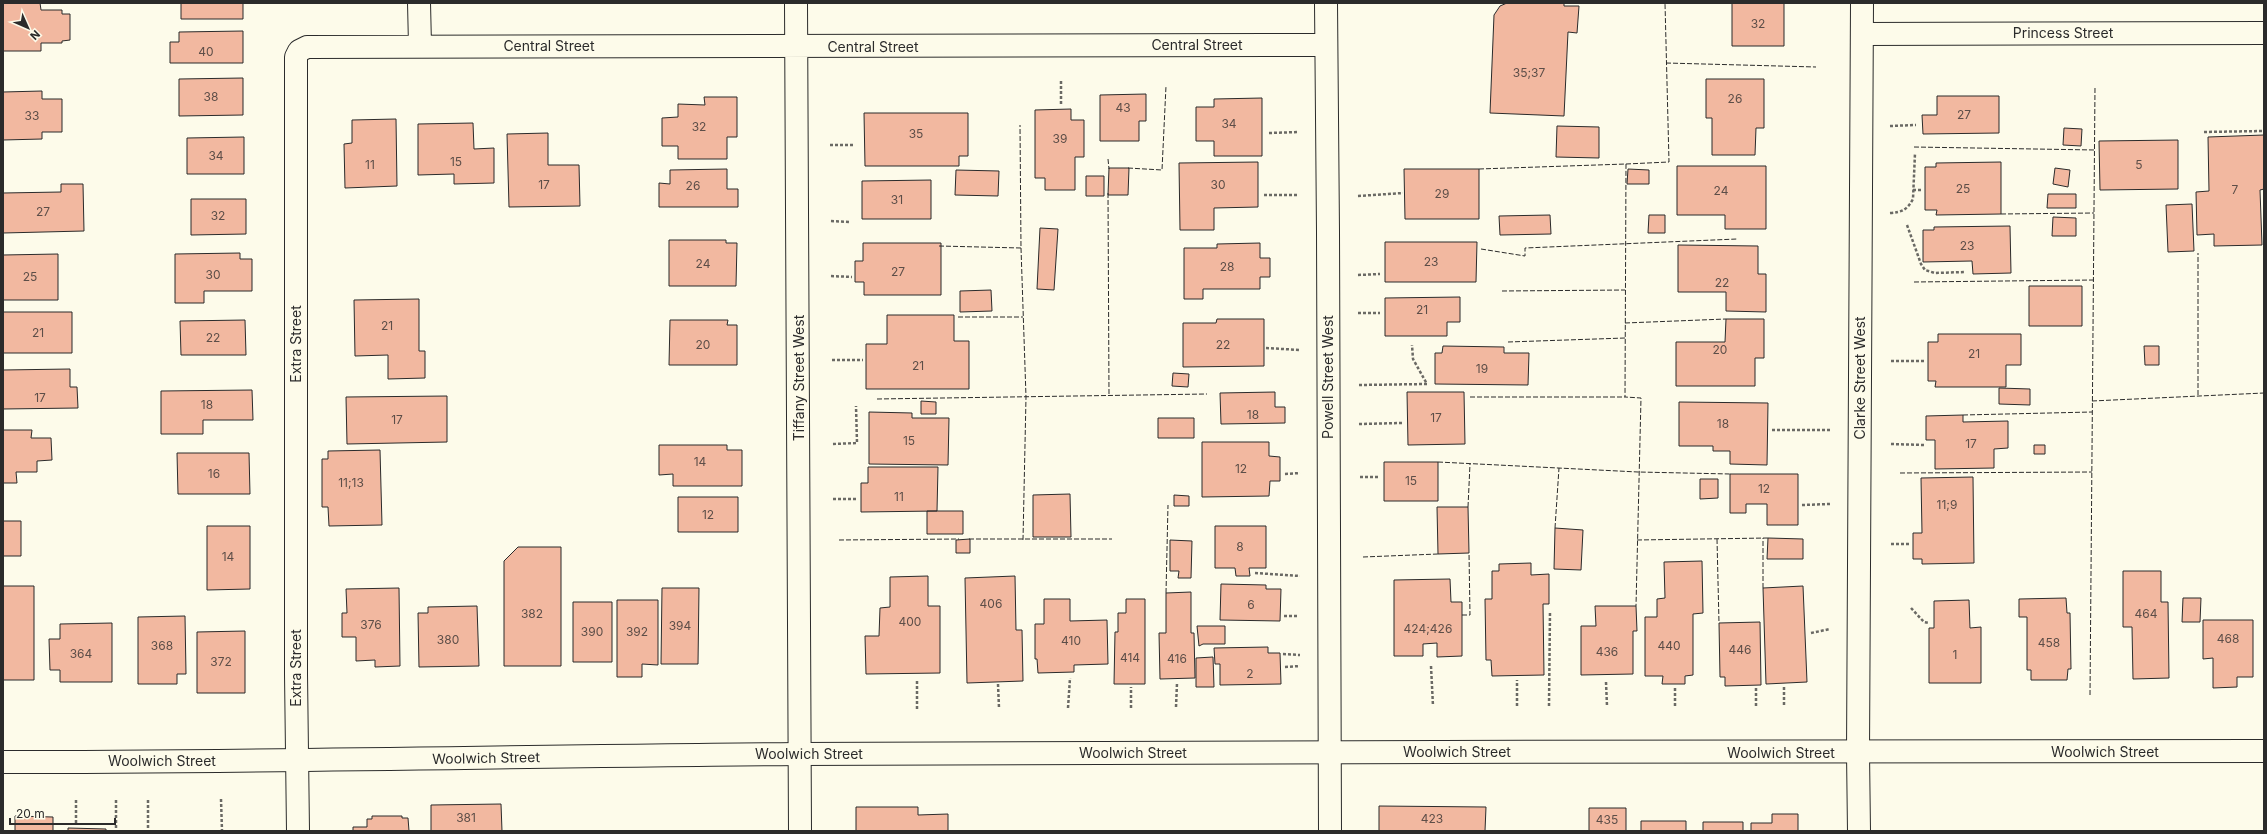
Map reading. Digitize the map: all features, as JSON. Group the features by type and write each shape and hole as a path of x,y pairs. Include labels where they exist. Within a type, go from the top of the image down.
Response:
{"street":[{"path":"419,3 420,45"},
{"name":"Tiffany Street West","path":"796,3 801,754 800,831"},
{"name":"Powell Street West","path":"1326,3 1330,831"},
{"name":"Clarke Street West","path":"1859,831 1858,753 1862,3"},
{"name":"Princess Street","path":"1862,34 2264,33"},
{"name":"Central Street","path":"420,45 797,48 1326,45"},
{"name":"Extra Street","path":"298,831 296,57 299,51 306,47 420,45"},
{"name":"Woolwich Street","path":"3,762 298,761 801,754 2264,751"}],"path":[{"path":"1061,80 1061,104"},
{"path":"1890,126 1916,125"},
{"path":"2204,132 2264,131"},
{"path":"1269,133 1298,132"},
{"path":"830,145 855,145"},
{"path":"1890,213 1902,212 1910,206 1913,190 1915,153"},
{"path":"1913,190 1921,190"},
{"path":"1357,196 1403,193"},
{"path":"1264,195 1299,195"},
{"path":"831,221 850,222"},
{"path":"1907,226 1921,264 1925,270 1935,273 1965,272"},
{"path":"1358,275 1380,274"},
{"path":"831,276 852,277"},
{"path":"1359,385 1427,384 1413,359 1412,345"},
{"path":"1266,348 1300,350"},
{"path":"832,360 863,360"},
{"path":"1891,361 1924,361"},
{"path":"832,444 857,443 856,406"},
{"path":"1359,424 1402,423"},
{"path":"1772,430 1831,430"},
{"path":"1891,444 1925,445"},
{"path":"1285,474 1301,474"},
{"path":"1360,477 1380,477"},
{"path":"833,499 857,499"},
{"path":"1802,504 1831,504"},
{"path":"1891,544 1909,544"},
{"path":"1255,572 1301,576"},
{"path":"1912,608 1924,622 1929,622"},
{"path":"1549,706 1550,611"},
{"path":"1284,616 1301,616"},
{"path":"1811,633 1833,629"},
{"path":"1283,654 1301,655"},
{"path":"1285,667 1301,666"},
{"path":"1432,666 1433,706"},
{"path":"1068,708 1070,678"},
{"path":"917,680 917,709"},
{"path":"1517,680 1517,706"},
{"path":"1606,682 1607,706"},
{"path":"1176,708 1177,683"},
{"path":"998,684 999,708"},
{"path":"1131,687 1131,708"},
{"path":"1784,687 1784,705"},
{"path":"1675,688 1675,706"},
{"path":"1756,688 1756,706"},
{"path":"221,799 222,831"},
{"path":"76,800 76,822"},
{"path":"116,800 116,831"},
{"path":"148,800 148,829"}],"building":[{"path":"3,3 40,3 41,10 62,10 62,14 70,14 70,40 62,41 62,43 41,43 41,51 3,51"},
{"path":"181,3 243,3 243,19 181,19"},
{"path":"1507,3 1564,3 1564,6 1579,6 1577,33 1568,32 1564,116 1490,113 1494,15 1500,6"},
{"path":"1732,3 1784,3 1784,46 1732,46"},
{"path":"243,31 243,63 170,63 170,42 179,42 179,32"},
{"path":"243,78 243,115 179,116 179,79"},
{"path":"1706,79 1764,79 1764,128 1756,128 1755,155 1712,155 1712,118 1706,118"},
{"path":"42,91 42,99 62,99 62,132 42,132 42,139 3,140 3,92"},
{"path":"1146,94 1146,121 1139,121 1139,141 1100,141 1100,95"},
{"path":"1937,96 1999,96 1999,133 1923,134 1922,115 1937,115"},
{"path":"704,97 737,97 737,137 727,137 727,159 678,159 678,146 662,146 662,118 678,117 678,104 705,105"},
{"path":"1262,98 1262,156 1214,156 1214,141 1196,141 1196,107 1214,107 1214,99"},
{"path":"1071,109 1071,120 1084,120 1084,157 1075,157 1075,190 1045,190 1045,178 1035,178 1035,110"},
{"path":"864,113 968,113 968,156 959,156 959,166 865,166"},
{"path":"396,119 397,186 345,188 344,144 352,143 352,120"},
{"path":"473,123 474,149 494,148 494,183 454,184 454,174 418,175 418,124"},
{"path":"1557,126 1599,127 1599,158 1556,157"},
{"path":"2064,128 2082,129 2081,146 2063,145"},
{"path":"548,133 548,165 579,165 580,206 509,207 507,134"},
{"path":"2264,135 2264,189 2260,190 2262,245 2214,246 2214,234 2197,235 2196,192 2209,191 2208,137"},
{"path":"244,137 244,174 187,174 187,138"},
{"path":"2178,140 2178,189 2100,190 2099,141"},
{"path":"1258,162 1258,207 1214,208 1214,230 1180,230 1179,163"},
{"path":"2001,162 2001,214 1936,215 1937,210 1925,210 1925,167 1936,167 1936,163"},
{"path":"1677,166 1766,166 1766,229 1725,229 1725,215 1677,215"},
{"path":"1109,168 1129,168 1128,195 1108,195"},
{"path":"2055,168 2070,170 2068,187 2053,184"},
{"path":"727,169 727,189 738,189 738,207 659,207 659,183 670,184 670,170"},
{"path":"1404,169 1479,169 1479,219 1405,219"},
{"path":"1628,169 1649,170 1649,184 1627,184"},
{"path":"956,170 999,171 998,196 955,195"},
{"path":"1086,176 1104,176 1104,196 1086,196"},
{"path":"931,180 931,219 862,219 862,181"},
{"path":"61,184 83,184 84,231 3,233 3,193 61,192"},
{"path":"2048,194 2076,194 2076,208 2047,208"},
{"path":"191,199 246,199 246,234 191,235"},
{"path":"2192,204 2194,251 2168,252 2166,205"},
{"path":"1550,215 1551,234 1500,235 1499,216"},
{"path":"1649,215 1665,215 1665,233 1648,233"},
{"path":"2053,217 2076,218 2076,236 2052,236"},
{"path":"2010,226 2011,273 1973,274 1972,261 1923,262 1923,230 1934,230 1934,227"},
{"path":"1040,228 1058,229 1054,290 1037,289"},
{"path":"669,240 726,240 726,243 737,243 736,286 669,286"},
{"path":"1385,242 1477,242 1476,282 1385,282"},
{"path":"863,243 941,243 941,295 864,295 864,282 855,282 855,261 863,261"},
{"path":"1260,243 1260,258 1270,258 1270,277 1260,277 1260,289 1203,289 1203,299 1184,299 1184,248 1217,248 1217,244"},
{"path":"1678,245 1758,246 1758,274 1766,274 1766,312 1726,311 1726,292 1678,292"},
{"path":"240,253 240,259 252,259 252,291 204,291 204,303 175,303 175,254"},
{"path":"58,254 58,300 3,300 3,255"},
{"path":"2029,286 2082,286 2082,326 2029,326"},
{"path":"991,290 992,311 960,312 960,291"},
{"path":"1460,297 1460,322 1447,322 1447,336 1385,336 1385,298"},
{"path":"419,299 419,351 425,351 425,378 388,379 388,355 355,356 354,300"},
{"path":"3,312 72,312 72,353 3,353"},
{"path":"887,315 954,315 954,341 969,341 969,389 866,389 866,344 887,344"},
{"path":"1217,319 1264,319 1264,366 1183,367 1183,323 1216,323"},
{"path":"1726,319 1764,319 1764,358 1755,358 1755,386 1676,386 1676,342 1725,342"},
{"path":"245,320 246,355 181,355 180,321"},
{"path":"670,320 728,320 727,325 737,325 737,365 669,365"},
{"path":"1938,334 2021,334 2021,365 2006,365 2006,387 1935,387 1936,381 1928,381 1928,342 1938,342"},
{"path":"1443,346 1504,347 1504,353 1529,353 1528,385 1435,384 1435,353 1442,353"},
{"path":"2144,346 2159,346 2159,365 2145,365"},
{"path":"70,369 70,387 77,387 78,408 3,409 3,370"},
{"path":"1173,373 1189,374 1188,387 1172,386"},
{"path":"1999,388 2030,389 2030,405 1999,404"},
{"path":"252,390 253,420 203,420 203,434 161,434 161,391"},
{"path":"1275,392 1275,407 1285,407 1285,423 1221,424 1220,393"},
{"path":"1407,392 1464,392 1465,444 1408,445"},
{"path":"447,396 447,442 347,444 346,397"},
{"path":"921,401 936,402 936,414 921,414"},
{"path":"1679,402 1768,403 1767,465 1730,464 1730,451 1713,451 1713,446 1679,446"},
{"path":"869,412 912,413 912,418 949,418 948,465 869,464"},
{"path":"1963,415 1963,422 2008,421 2008,448 1994,449 1994,468 1935,469 1935,440 1926,440 1926,416"},
{"path":"1158,418 1194,418 1194,438 1158,438"},
{"path":"3,430 32,430 31,438 51,438 52,460 37,461 37,472 16,472 17,483 3,483"},
{"path":"1202,442 1269,442 1269,456 1280,457 1280,481 1270,481 1269,496 1202,497"},
{"path":"659,445 727,445 727,450 742,450 742,486 673,486 673,474 659,475"},
{"path":"2034,445 2045,445 2045,454 2034,454"},
{"path":"380,450 382,525 329,526 328,507 322,507 322,459 328,459 328,451"},
{"path":"177,453 249,453 250,494 178,494"},
{"path":"1384,462 1438,462 1438,501 1384,501"},
{"path":"868,467 938,467 937,511 861,512 861,483 868,483"},
{"path":"1730,474 1798,474 1798,525 1767,525 1767,504 1746,504 1746,513 1730,513"},
{"path":"1973,477 1974,563 1922,564 1922,559 1913,559 1913,533 1922,533 1921,478"},
{"path":"1700,479 1718,479 1718,498 1700,499"},
{"path":"1070,494 1071,537 1033,537 1033,495"},
{"path":"1174,495 1189,496 1189,506 1174,506"},
{"path":"678,497 738,497 738,532 678,532"},
{"path":"1437,507 1468,507 1469,553 1438,554"},
{"path":"927,511 963,511 963,534 927,534"},
{"path":"3,521 21,521 21,556 3,556"},
{"path":"207,526 250,526 250,589 207,590"},
{"path":"1215,526 1266,526 1266,568 1249,568 1250,576 1236,576 1235,568 1215,568"},
{"path":"1555,528 1583,530 1581,570 1554,569"},
{"path":"1768,538 1803,539 1803,559 1767,559"},
{"path":"970,539 970,553 956,553 956,540"},
{"path":"1170,540 1192,541 1191,578 1178,578 1179,571 1170,571"},
{"path":"518,547 561,547 561,666 504,666 504,561"},
{"path":"1702,561 1703,613 1693,614 1693,675 1685,676 1685,684 1662,684 1663,676 1645,676 1645,617 1657,617 1657,599 1665,598 1664,562"},
{"path":"1531,563 1531,575 1549,574 1549,604 1543,604 1544,675 1492,676 1491,660 1486,660 1485,599 1492,599 1492,571 1499,571 1499,564"},
{"path":"2123,571 2161,571 2161,602 2168,602 2169,678 2133,679 2132,627 2123,627"},
{"path":"928,576 928,606 940,606 940,673 866,674 865,636 879,636 880,608 890,607 890,577"},
{"path":"1015,576 1016,630 1022,630 1023,681 967,683 965,578"},
{"path":"1450,579 1451,602 1462,602 1462,656 1437,657 1437,643 1423,644 1423,656 1394,656 1394,580"},
{"path":"1221,584 1266,585 1266,589 1281,589 1280,621 1220,620"},
{"path":"3,586 34,586 34,680 3,680"},
{"path":"1803,586 1807,682 1766,684 1763,588"},
{"path":"399,588 400,666 375,667 375,660 356,661 356,637 342,637 342,613 347,613 346,589"},
{"path":"662,588 699,588 698,664 661,664"},
{"path":"1191,592 1191,633 1194,633 1195,678 1160,679 1159,633 1166,633 1166,593"},
{"path":"2066,598 2067,613 2070,613 2071,669 2068,669 2067,680 2031,680 2031,670 2027,670 2027,617 2019,617 2019,599"},
{"path":"2183,598 2201,598 2200,622 2182,622"},
{"path":"1044,599 1070,599 1070,621 1107,620 1108,664 1074,665 1074,672 1038,673 1037,659 1035,659 1035,624 1044,624"},
{"path":"1126,599 1145,599 1145,684 1114,684 1115,632 1118,632 1118,613 1126,613"},
{"path":"617,600 658,600 658,665 642,664 642,677 617,677"},
{"path":"1969,600 1970,628 1981,627 1981,683 1929,683 1929,628 1934,628 1934,601"},
{"path":"573,602 612,602 612,662 573,662"},
{"path":"477,606 479,666 419,667 418,613 428,613 428,607"},
{"path":"1595,606 1636,606 1637,631 1633,631 1633,674 1581,675 1581,626 1596,626"},
{"path":"185,616 186,674 177,674 177,684 138,684 138,617"},
{"path":"2203,620 2253,620 2253,677 2237,677 2237,687 2213,688 2213,658 2203,659"},
{"path":"1760,622 1761,685 1725,686 1725,677 1720,677 1719,623"},
{"path":"112,623 112,682 60,682 60,670 50,670 49,639 60,639 60,624"},
{"path":"1197,626 1225,626 1225,644 1203,644 1199,646"},
{"path":"245,631 245,693 197,693 197,632"},
{"path":"1268,647 1268,653 1280,653 1281,684 1220,685 1220,664 1215,664 1214,648"},
{"path":"1213,657 1214,687 1196,687 1196,658"},
{"path":"501,804 502,831 431,831 431,805"},
{"path":"1379,806 1486,807 1485,831 1379,831"},
{"path":"856,807 918,807 918,815 948,814 948,831 856,831"},
{"path":"1589,808 1626,808 1626,831 1589,831"},
{"path":"1772,814 1798,814 1798,831 1751,831 1751,823 1772,823"},
{"path":"15,816 53,817 53,831 15,831"},
{"path":"372,816 402,816 402,818 408,818 409,831 353,831 353,827 367,827 367,819 372,819"},
{"path":"1641,821 1686,821 1686,831 1641,831"},
{"path":"1703,822 1743,822 1743,831 1703,831"},
{"path":"68,828 106,829 106,831 68,831"}],"fence":[{"path":"1626,164 1669,162 1665,3"},
{"path":"1666,63 1816,67"},
{"path":"1128,168 1162,170 1166,86"},
{"path":"2090,695 2095,87"},
{"path":"939,246 1021,248 1020,125"},
{"path":"1914,147 2095,150"},
{"path":"1108,159 1109,169"},
{"path":"1479,169 1626,164 1625,397 1641,398 1636,606"},
{"path":"1108,193 1109,395"},
{"path":"2001,214 2094,213"},
{"path":"1481,249 1525,256 1525,248 1737,239"},
{"path":"1021,248 1026,397 1023,540"},
{"path":"2198,253 2198,395"},
{"path":"1914,282 2094,280"},
{"path":"1502,291 1625,290"},
{"path":"958,317 1023,317"},
{"path":"1625,323 1726,319"},
{"path":"1508,342 1625,338"},
{"path":"2092,401 2264,393"},
{"path":"877,399 1207,394"},
{"path":"1470,397 1625,397"},
{"path":"1963,415 2092,412"},
{"path":"1438,462 1638,472 1730,474"},
{"path":"1468,507 1470,464"},
{"path":"1555,528 1559,468"},
{"path":"1900,473 2092,472"},
{"path":"1166,593 1168,505"},
{"path":"1763,538 1763,588"},
{"path":"1637,540 1768,538"},
{"path":"839,540 959,539"},
{"path":"969,539 1112,539"},
{"path":"1717,539 1719,623"},
{"path":"1462,615 1470,615 1469,553"},
{"path":"1363,557 1438,554"}]}
